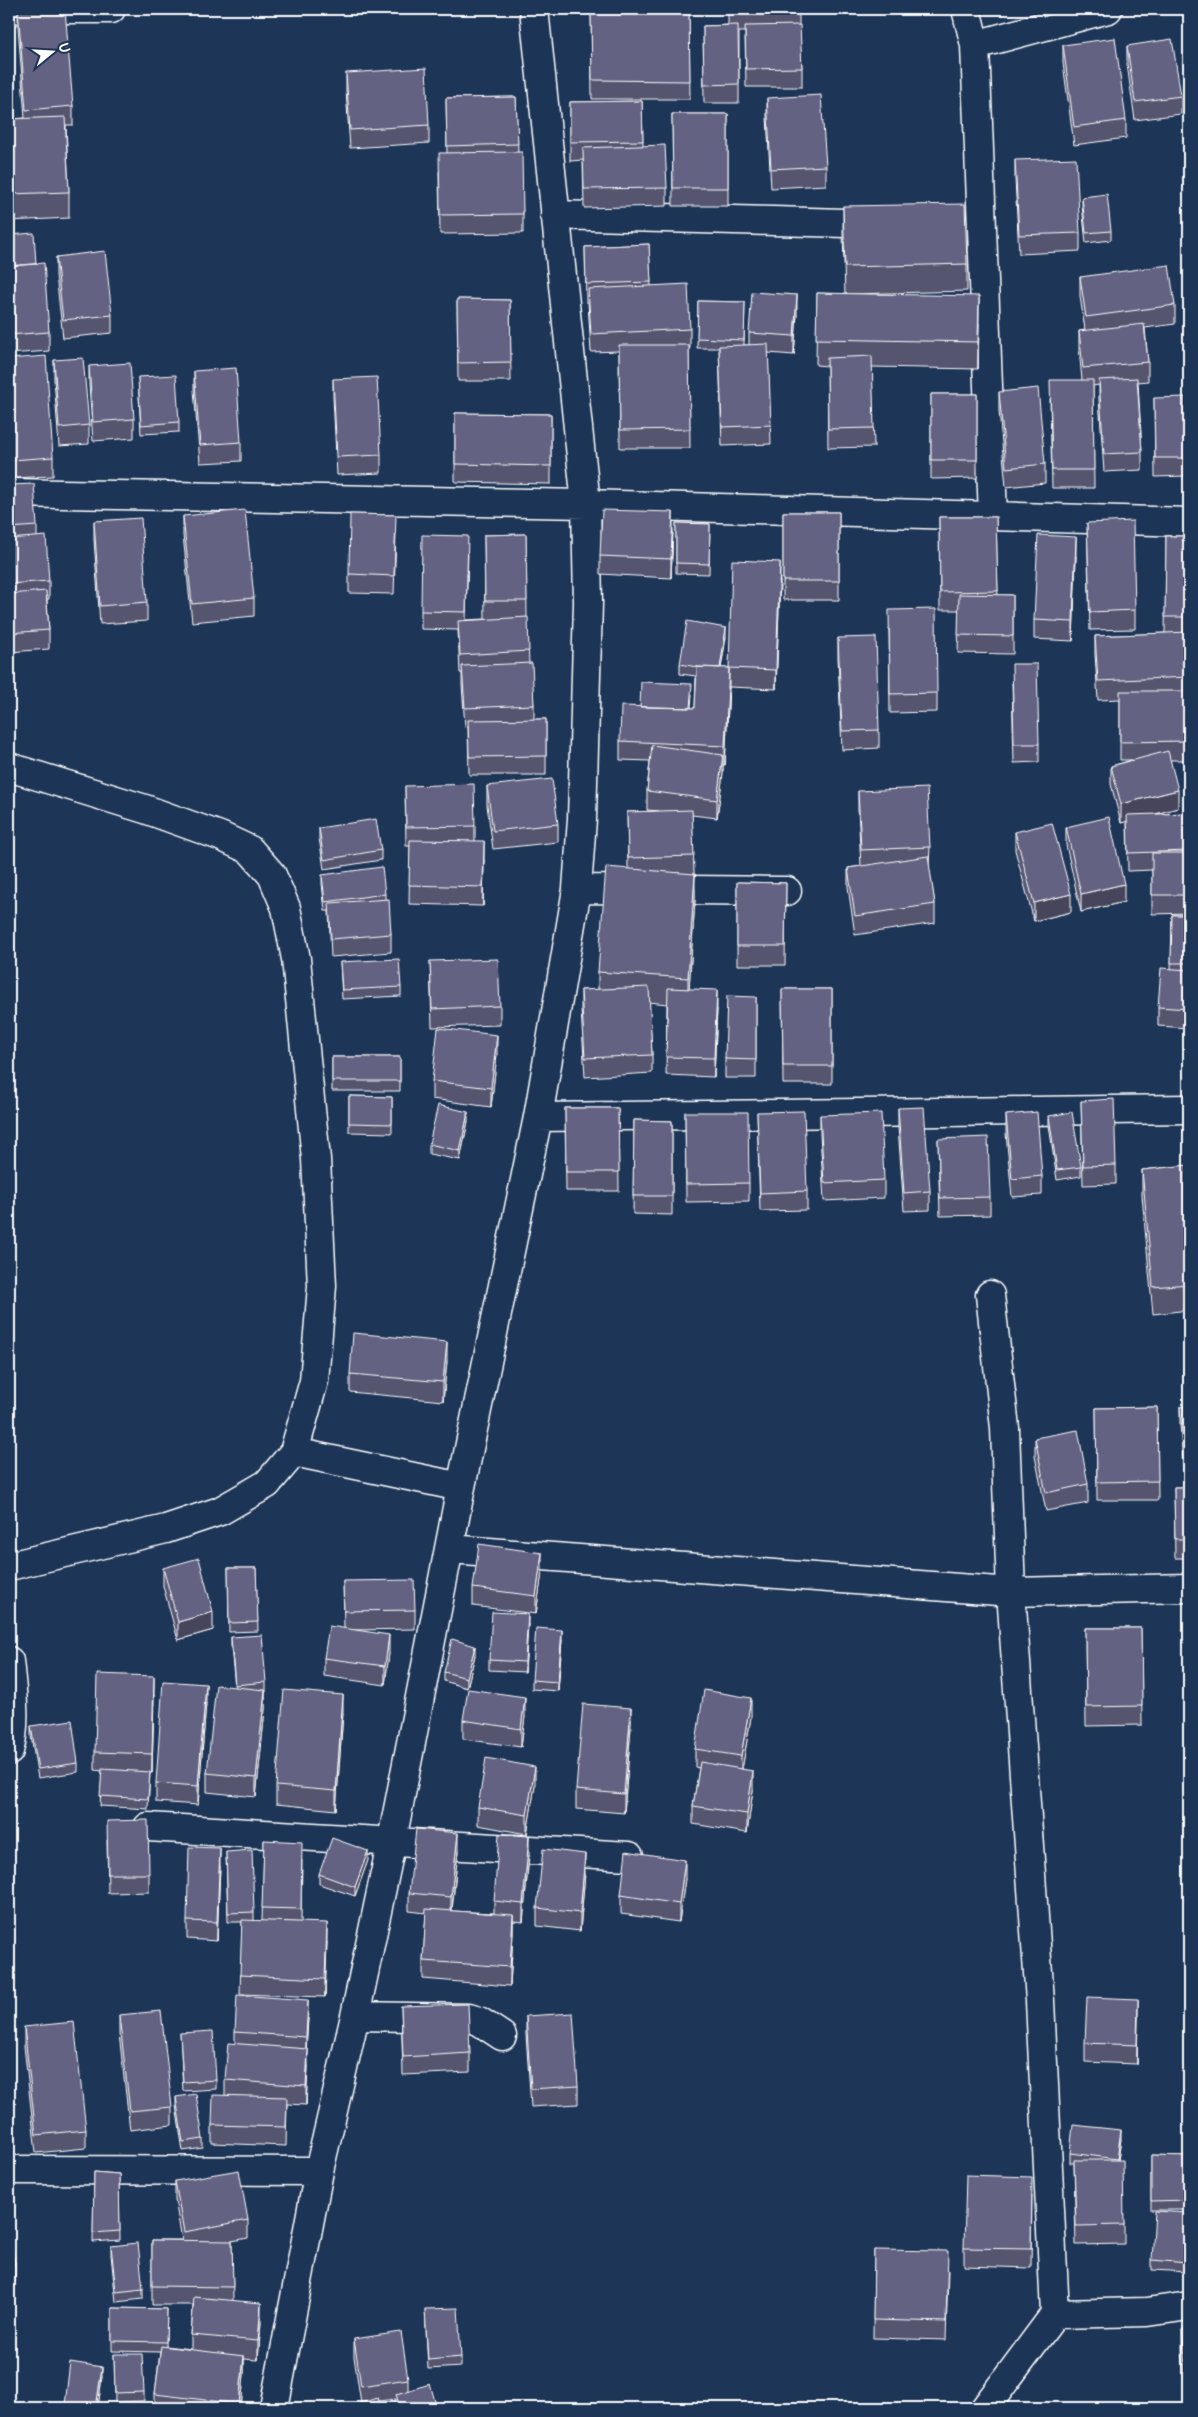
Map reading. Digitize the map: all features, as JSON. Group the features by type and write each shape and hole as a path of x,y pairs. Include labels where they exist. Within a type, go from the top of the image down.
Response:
{"street":[{"path":"9,9 111,9"},
{"path":"274,2408 319,2171 355,2016 392,1840 461,1487 538,1117 577,889 582,819 588,603 586,504 534,9"},
{"path":"966,9 975,45 993,517"},
{"path":"975,45 1108,9"},
{"path":"555,214 903,225"},
{"path":"953,226 983,227"},
{"path":"9,493 586,504 1189,522"},
{"path":"9,767 146,809 220,836 250,850 272,875 286,908 296,959 316,1159 322,1286 314,1381 294,1452 267,1484 220,1511 166,1529 97,1547 9,1566"},
{"path":"577,889 787,891"},
{"path":"538,1117 1189,1109"},
{"path":"985,2408 1055,2314 1040,2002 1011,1592 1004,1428 990,1295"},
{"path":"294,1452 461,1487"},
{"path":"450,1549 1011,1592 1189,1588"},
{"path":"9,1661 12,1686 13,1738 9,1751"},
{"path":"148,1826 629,1856"},
{"path":"355,2016 469,2018 479,2021 502,2036"},
{"path":"9,2170 319,2171"},
{"path":"1055,2314 1147,2312 1189,2306"}],"building":[{"path":"18,9 65,9 73,106 26,110"},
{"path":"591,9 689,9 690,81 592,80"},
{"path":"728,9 799,9 799,14 728,13"},
{"path":"738,25 739,84 704,85 703,26"},
{"path":"800,25 802,68 746,69 745,26"},
{"path":"1115,38 1126,120 1074,127 1063,45"},
{"path":"1172,39 1181,96 1135,102 1127,46"},
{"path":"426,68 429,125 350,130 346,73"},
{"path":"821,95 826,166 771,169 767,98"},
{"path":"516,97 518,144 447,146 446,98"},
{"path":"642,101 643,141 570,142 570,102"},
{"path":"672,114 728,114 728,188 673,188"},
{"path":"65,117 69,192 9,194 9,119"},
{"path":"665,145 667,188 584,189 583,148"},
{"path":"522,152 523,214 440,215 439,153"},
{"path":"1076,158 1080,233 1019,235 1015,160"},
{"path":"1107,194 1111,231 1086,233 1082,197"},
{"path":"965,204 967,264 845,267 843,206"},
{"path":"34,233 36,264 9,266 9,235"},
{"path":"649,244 651,282 586,284 585,247"},
{"path":"105,251 112,315 63,320 56,257"},
{"path":"44,263 49,332 9,335 9,266"},
{"path":"1169,265 1175,305 1086,317 1080,277"},
{"path":"688,284 690,329 591,334 588,289"},
{"path":"752,292 797,295 794,336 749,333"},
{"path":"817,293 979,296 978,342 816,339"},
{"path":"457,299 510,300 511,362 458,363"},
{"path":"698,301 745,302 744,340 697,338"},
{"path":"1144,324 1148,362 1083,368 1079,331"},
{"path":"768,344 771,425 722,427 719,346"},
{"path":"619,345 689,345 690,429 620,430"},
{"path":"46,356 53,457 12,460 9,417 9,359"},
{"path":"872,356 874,428 828,429 827,358"},
{"path":"83,358 89,425 59,428 54,360"},
{"path":"130,363 134,419 93,422 89,366"},
{"path":"236,368 241,442 200,445 194,371"},
{"path":"176,375 179,422 141,425 138,377"},
{"path":"377,377 381,455 337,457 333,379"},
{"path":"1137,378 1142,452 1104,454 1099,380"},
{"path":"1050,380 1093,380 1094,470 1052,470"},
{"path":"1038,388 1045,464 1006,468 999,392"},
{"path":"931,394 977,394 977,460 931,460"},
{"path":"1185,397 1186,458 1155,458 1154,398"},
{"path":"455,413 551,414 551,466 455,464"},
{"path":"34,484 37,526 9,528 9,485"},
{"path":"245,510 254,598 192,604 183,516"},
{"path":"602,510 673,512 671,559 600,556"},
{"path":"783,512 839,512 839,581 783,581"},
{"path":"350,514 396,515 394,576 349,574"},
{"path":"939,517 996,517 998,591 940,592"},
{"path":"141,518 147,602 100,606 94,521"},
{"path":"1133,521 1135,610 1090,612 1087,523"},
{"path":"676,523 710,524 709,564 676,563"},
{"path":"526,534 527,601 485,601 484,535"},
{"path":"422,535 468,536 466,612 421,611"},
{"path":"1038,535 1076,537 1073,622 1034,620"},
{"path":"46,536 49,581 9,584 9,539"},
{"path":"1166,536 1189,536 1189,617 1165,617"},
{"path":"732,560 780,562 776,670 729,668"},
{"path":"46,591 49,630 9,633 9,594"},
{"path":"959,594 1013,595 1013,636 958,635"},
{"path":"936,609 937,693 890,694 889,610"},
{"path":"528,617 529,651 460,655 458,621"},
{"path":"687,621 726,628 720,668 680,664"},
{"path":"1189,632 1189,677 1098,681 1095,636"},
{"path":"876,637 879,730 842,731 838,638"},
{"path":"532,663 534,705 465,708 462,666"},
{"path":"1012,664 1037,664 1039,744 1014,744"},
{"path":"697,667 729,668 725,746 620,741 621,706 695,708"},
{"path":"641,682 692,684 690,708 640,707"},
{"path":"1120,691 1189,691 1189,741 1120,742"},
{"path":"546,719 546,756 469,757 468,720"},
{"path":"652,745 723,755 717,800 647,791"},
{"path":"1168,751 1178,790 1121,804 1111,766"},
{"path":"1189,761 1189,778 1184,763"},
{"path":"552,779 558,824 493,831 487,786"},
{"path":"474,784 475,826 406,827 405,786"},
{"path":"927,788 930,847 861,850 858,791"},
{"path":"692,810 694,856 628,858 627,812"},
{"path":"1189,813 1189,851 1128,853 1127,815"},
{"path":"1109,817 1124,884 1081,894 1066,827"},
{"path":"376,819 381,850 324,860 319,828"},
{"path":"1052,823 1071,894 1034,903 1015,832"},
{"path":"410,840 484,841 483,887 409,885"},
{"path":"1152,853 1189,853 1189,895 1152,895"},
{"path":"928,856 935,904 855,916 848,868"},
{"path":"382,867 385,894 325,902 322,875"},
{"path":"606,867 695,874 688,978 598,972"},
{"path":"737,882 786,883 785,946 737,946"},
{"path":"389,899 391,934 331,939 329,903"},
{"path":"1172,915 1189,915 1189,963 1171,963"},
{"path":"399,959 401,987 342,990 340,962"},
{"path":"498,959 500,1006 432,1009 430,961"},
{"path":"1161,968 1189,970 1189,1009 1158,1007"},
{"path":"649,987 652,1055 585,1058 581,990"},
{"path":"668,988 717,990 714,1058 666,1057"},
{"path":"782,989 832,989 832,1066 783,1066"},
{"path":"727,996 756,997 756,1060 725,1059"},
{"path":"438,1028 497,1035 491,1088 432,1081"},
{"path":"332,1057 400,1057 400,1081 332,1081"},
{"path":"349,1096 392,1097 392,1124 349,1123"},
{"path":"1114,1099 1116,1165 1083,1166 1081,1101"},
{"path":"438,1105 468,1112 460,1151 429,1144"},
{"path":"924,1107 930,1191 904,1193 898,1108"},
{"path":"565,1108 618,1108 619,1172 566,1172"},
{"path":"804,1111 807,1191 760,1193 757,1112"},
{"path":"685,1112 748,1112 749,1183 686,1184"},
{"path":"1037,1112 1042,1176 1012,1179 1006,1115"},
{"path":"1072,1112 1081,1167 1057,1170 1049,1116"},
{"path":"881,1113 884,1180 824,1183 820,1115"},
{"path":"634,1120 672,1121 672,1196 633,1196"},
{"path":"988,1137 990,1197 940,1198 938,1139"},
{"path":"1189,1165 1189,1284 1153,1287 1142,1170"},
{"path":"353,1333 447,1342 443,1382 350,1374"},
{"path":"1189,1406 1189,1477 1186,1478 1180,1407"},
{"path":"1157,1407 1158,1481 1097,1482 1096,1408"},
{"path":"1078,1430 1088,1484 1046,1493 1035,1438"},
{"path":"1174,1487 1189,1487 1189,1539 1175,1539"},
{"path":"479,1544 542,1553 536,1596 473,1588"},
{"path":"199,1558 213,1612 178,1622 163,1568"},
{"path":"228,1568 256,1568 258,1622 229,1623"},
{"path":"414,1580 415,1610 344,1611 343,1581"},
{"path":"492,1612 528,1614 525,1662 489,1660"},
{"path":"329,1626 389,1635 385,1666 324,1658"},
{"path":"536,1628 562,1630 558,1682 532,1680"},
{"path":"1085,1628 1141,1628 1142,1706 1086,1707"},
{"path":"262,1635 266,1682 235,1685 231,1637"},
{"path":"452,1639 475,1646 467,1678 444,1672"},
{"path":"97,1674 154,1676 152,1754 95,1752"},
{"path":"163,1681 206,1684 198,1786 156,1783"},
{"path":"216,1685 265,1690 256,1778 207,1773"},
{"path":"468,1689 525,1697 521,1729 463,1720"},
{"path":"284,1690 343,1695 336,1791 276,1786"},
{"path":"704,1690 751,1698 741,1756 695,1749"},
{"path":"583,1704 631,1708 624,1794 576,1790"},
{"path":"72,1720 78,1763 38,1769 31,1726"},
{"path":"486,1758 535,1767 527,1815 478,1807"},
{"path":"700,1762 753,1771 747,1814 693,1806"},
{"path":"102,1769 150,1772 148,1799 100,1796"},
{"path":"148,1820 149,1874 108,1874 107,1821"},
{"path":"416,1829 458,1833 451,1897 409,1893"},
{"path":"499,1834 529,1836 523,1904 494,1901"},
{"path":"332,1838 368,1851 355,1887 319,1874"},
{"path":"264,1840 302,1842 301,1909 262,1908"},
{"path":"189,1847 220,1848 217,1922 187,1921"},
{"path":"543,1849 585,1854 580,1913 537,1908"},
{"path":"252,1850 254,1912 228,1913 226,1852"},
{"path":"626,1851 685,1860 679,1904 621,1895"},
{"path":"426,1909 513,1915 510,1967 423,1961"},
{"path":"242,1920 327,1923 325,1979 240,1975"},
{"path":"237,1995 308,2000 306,2037 235,2032"},
{"path":"1087,1997 1138,1999 1137,2045 1085,2043"},
{"path":"468,2004 470,2053 403,2057 401,2006"},
{"path":"161,2011 172,2107 130,2111 119,2015"},
{"path":"573,2013 578,2086 531,2089 526,2016"},
{"path":"74,2022 86,2130 36,2135 24,2027"},
{"path":"213,2031 216,2080 183,2082 180,2033"},
{"path":"228,2043 308,2049 306,2086 225,2080"},
{"path":"196,2094 203,2139 183,2142 176,2097"},
{"path":"213,2095 287,2097 286,2127 212,2125"},
{"path":"1073,2125 1121,2130 1117,2159 1070,2153"},
{"path":"1151,2155 1189,2156 1189,2200 1151,2201"},
{"path":"1074,2160 1123,2160 1124,2225 1076,2226"},
{"path":"239,2170 248,2220 184,2232 175,2181"},
{"path":"94,2172 119,2174 120,2231 93,2233"},
{"path":"966,2175 1032,2177 1031,2249 964,2248"},
{"path":"1155,2211 1189,2213 1187,2263 1152,2260"},
{"path":"9,2229 15,2264 9,2265"},
{"path":"152,2240 232,2241 233,2287 152,2286"},
{"path":"138,2243 143,2289 116,2292 111,2246"},
{"path":"874,2250 948,2251 946,2322 873,2320"},
{"path":"194,2297 261,2303 258,2341 191,2335"},
{"path":"112,2308 167,2309 166,2342 112,2341"},
{"path":"458,2308 461,2357 428,2360 425,2309"},
{"path":"1189,2329 1189,2386 1188,2386 1182,2330"},
{"path":"401,2332 408,2379 361,2386 354,2339"},
{"path":"161,2346 244,2356 239,2404 155,2394"},
{"path":"114,2354 142,2354 144,2392 115,2393"},
{"path":"70,2362 102,2367 96,2408 65,2405"},
{"path":"430,2384 437,2408 400,2408 396,2394"},
{"path":"378,2398 381,2408 346,2408 346,2407"},
{"path":"152,2405 153,2408 136,2408"},
{"path":"998,2405 1025,2408 998,2408"}]}
